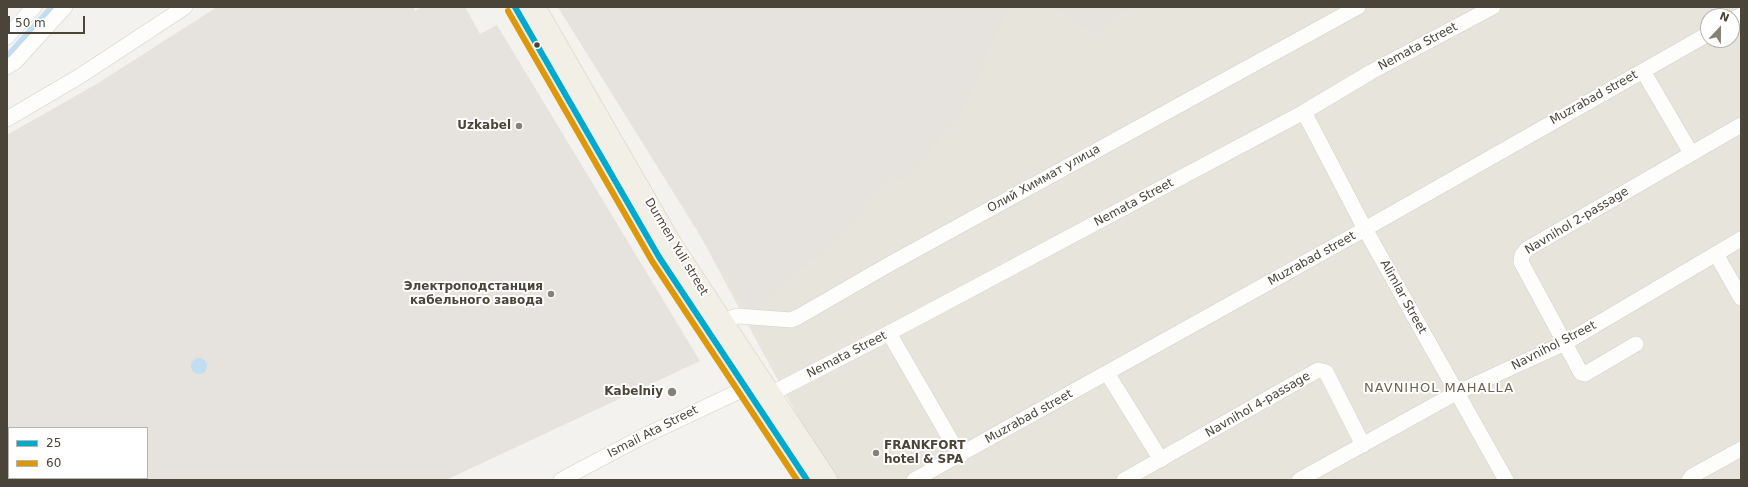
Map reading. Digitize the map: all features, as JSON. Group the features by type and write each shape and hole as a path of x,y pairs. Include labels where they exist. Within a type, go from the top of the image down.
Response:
{"main road":[{"name":"Durmen Yuli street","path":"515,7 659,257 690,307 808,480"},
{"name":"Durmen Yuli street","path":"536,7 673,245 828,480"}],"street":[{"path":"7,37 34,7"},
{"path":"7,67 15,62 65,7"},
{"path":"7,119 80,76 185,7"},
{"name":"Олий Химмат улица","path":"722,321 738,316 791,320 798,317 888,264 1358,7"},
{"name":"Nemata Street","path":"772,395 782,388 889,333 1304,112 1371,72 1493,7"},
{"name":"Muzrabad street","path":"914,480 960,456 1365,229 1700,39"},
{"path":"1643,71 1691,153"},
{"name":"Аlimlar Street","path":"1304,112 1365,229 1506,480"},
{"name":"Navnihol 2-passage","path":"1636,344 1585,374 1581,373 1522,262 1522,255 1527,249 1741,125"},
{"name":"Navnihol Street","path":"1304,479 1456,393 1565,343 1741,239"},
{"path":"1716,254 1741,298"},
{"path":"889,333 960,456"},
{"name":"Navnihol 4-passage","path":"1124,480 1318,370 1326,372 1363,445"},
{"path":"1108,373 1160,460"},
{"name":"Ismail Ata Street","path":"561,480 642,437 746,388"},
{"path":"1689,480 1692,476 1740,451"}],"shaded area":[{"path":"217,7 413,7 415,11 422,7 465,7 480,34 497,25 700,361 446,480 7,480 7,135 95,85"},
{"path":"558,7 1741,7 1741,480 834,480 782,388 695,226"},
{"path":"558,7 1008,7 964,110 903,183 893,175 840,236 749,314"},
{"path":"1055,7 1128,7 1095,35"}],"water":[{"path":"48,7 56,7 7,61 7,52"},
{"path":"196,358 202,358 207,363 205,372 202,374 196,374 191,369 191,363"}],"transit line":[{"name":"25","path":"515,7 659,257 807,480"},
{"name":"60","path":"508,11 652,261 797,480"}],"place":[{"name":"Uzkabel","path":"519,126"},
{"name":"Электроподстанция кабельного завода","path":"551,294"},
{"name":"Kabelniy","path":"672,392"},
{"name":"FRANKFORT hotel & SPA","path":"876,453"}],"district":[{"name":"NAVNIHOL MAHALLA","path":"1439,389"}]}
